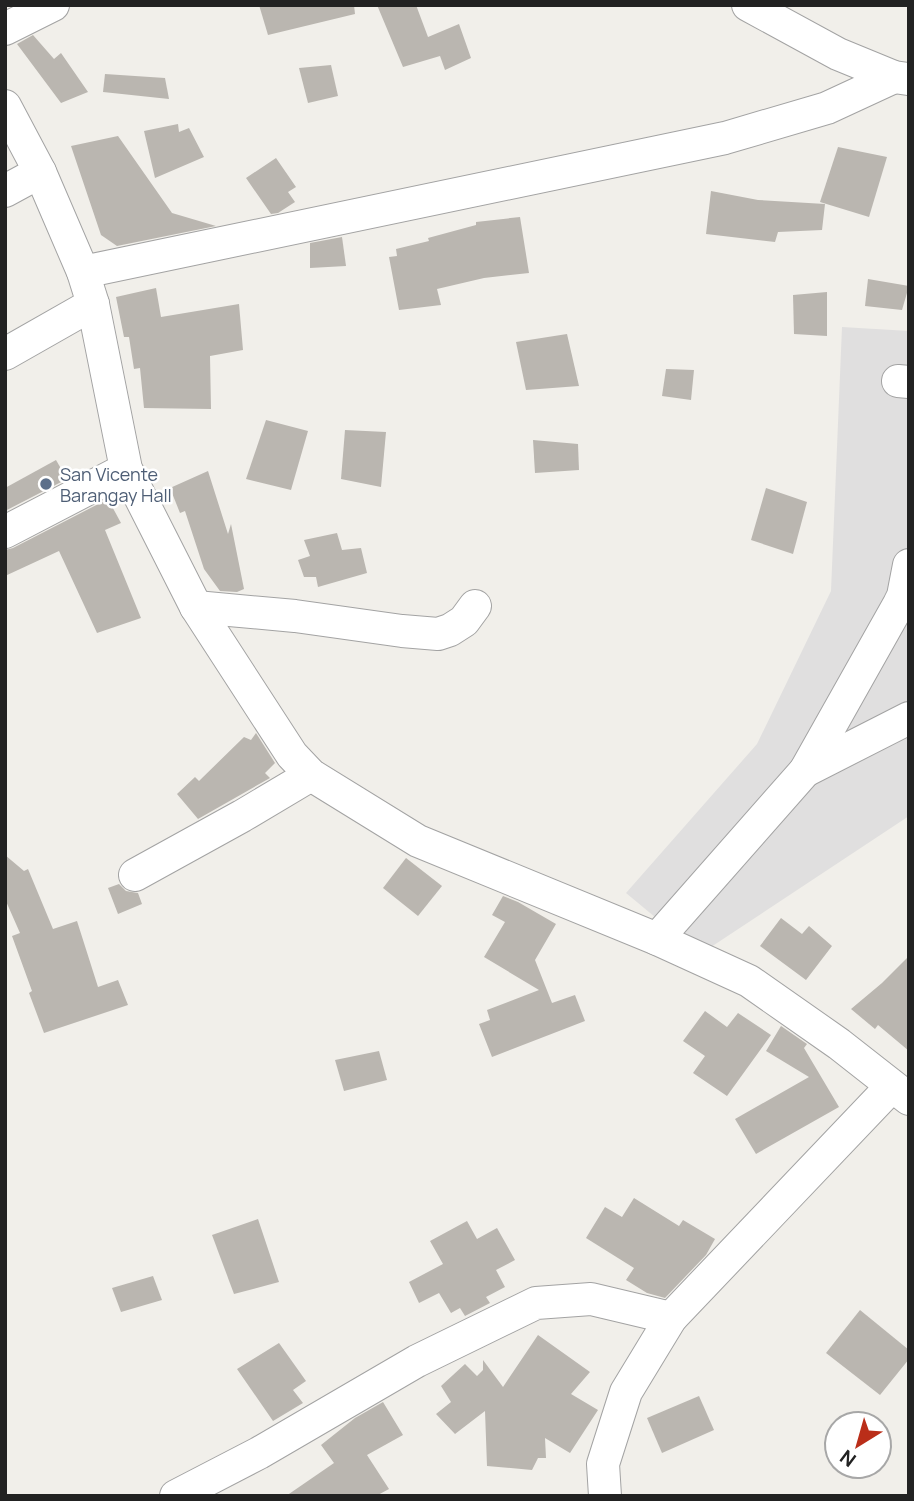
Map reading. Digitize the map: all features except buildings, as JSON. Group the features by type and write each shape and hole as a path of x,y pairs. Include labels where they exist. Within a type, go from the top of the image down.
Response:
{"street":[{"path":"5,29 52,5"},
{"path":"748,5 838,54 902,78"},
{"path":"83,272 725,138 827,108 902,78"},
{"path":"5,106 40,172 83,272 93,303 126,469 197,607 292,755 312,775 418,841 657,939 749,981 903,1093 671,1318 626,1392 603,1464 605,1496"},
{"path":"5,191 40,172"},
{"path":"5,354 93,303"},
{"path":"5,532 126,469"},
{"path":"657,939 805,771 899,604 909,565"},
{"path":"197,607 438,634 464,621 475,606"},
{"path":"805,771 909,718"},
{"path":"135,875 312,775"},
{"path":"176,1496 259,1453 418,1361 536,1303 591,1299 671,1318"}],"shaded area":[{"path":"842,327 909,331 909,816 711,947 667,927 626,893 757,744 831,591"}],"place":[{"name":"San Vicente Barangay Hall","path":"46,484"}]}
